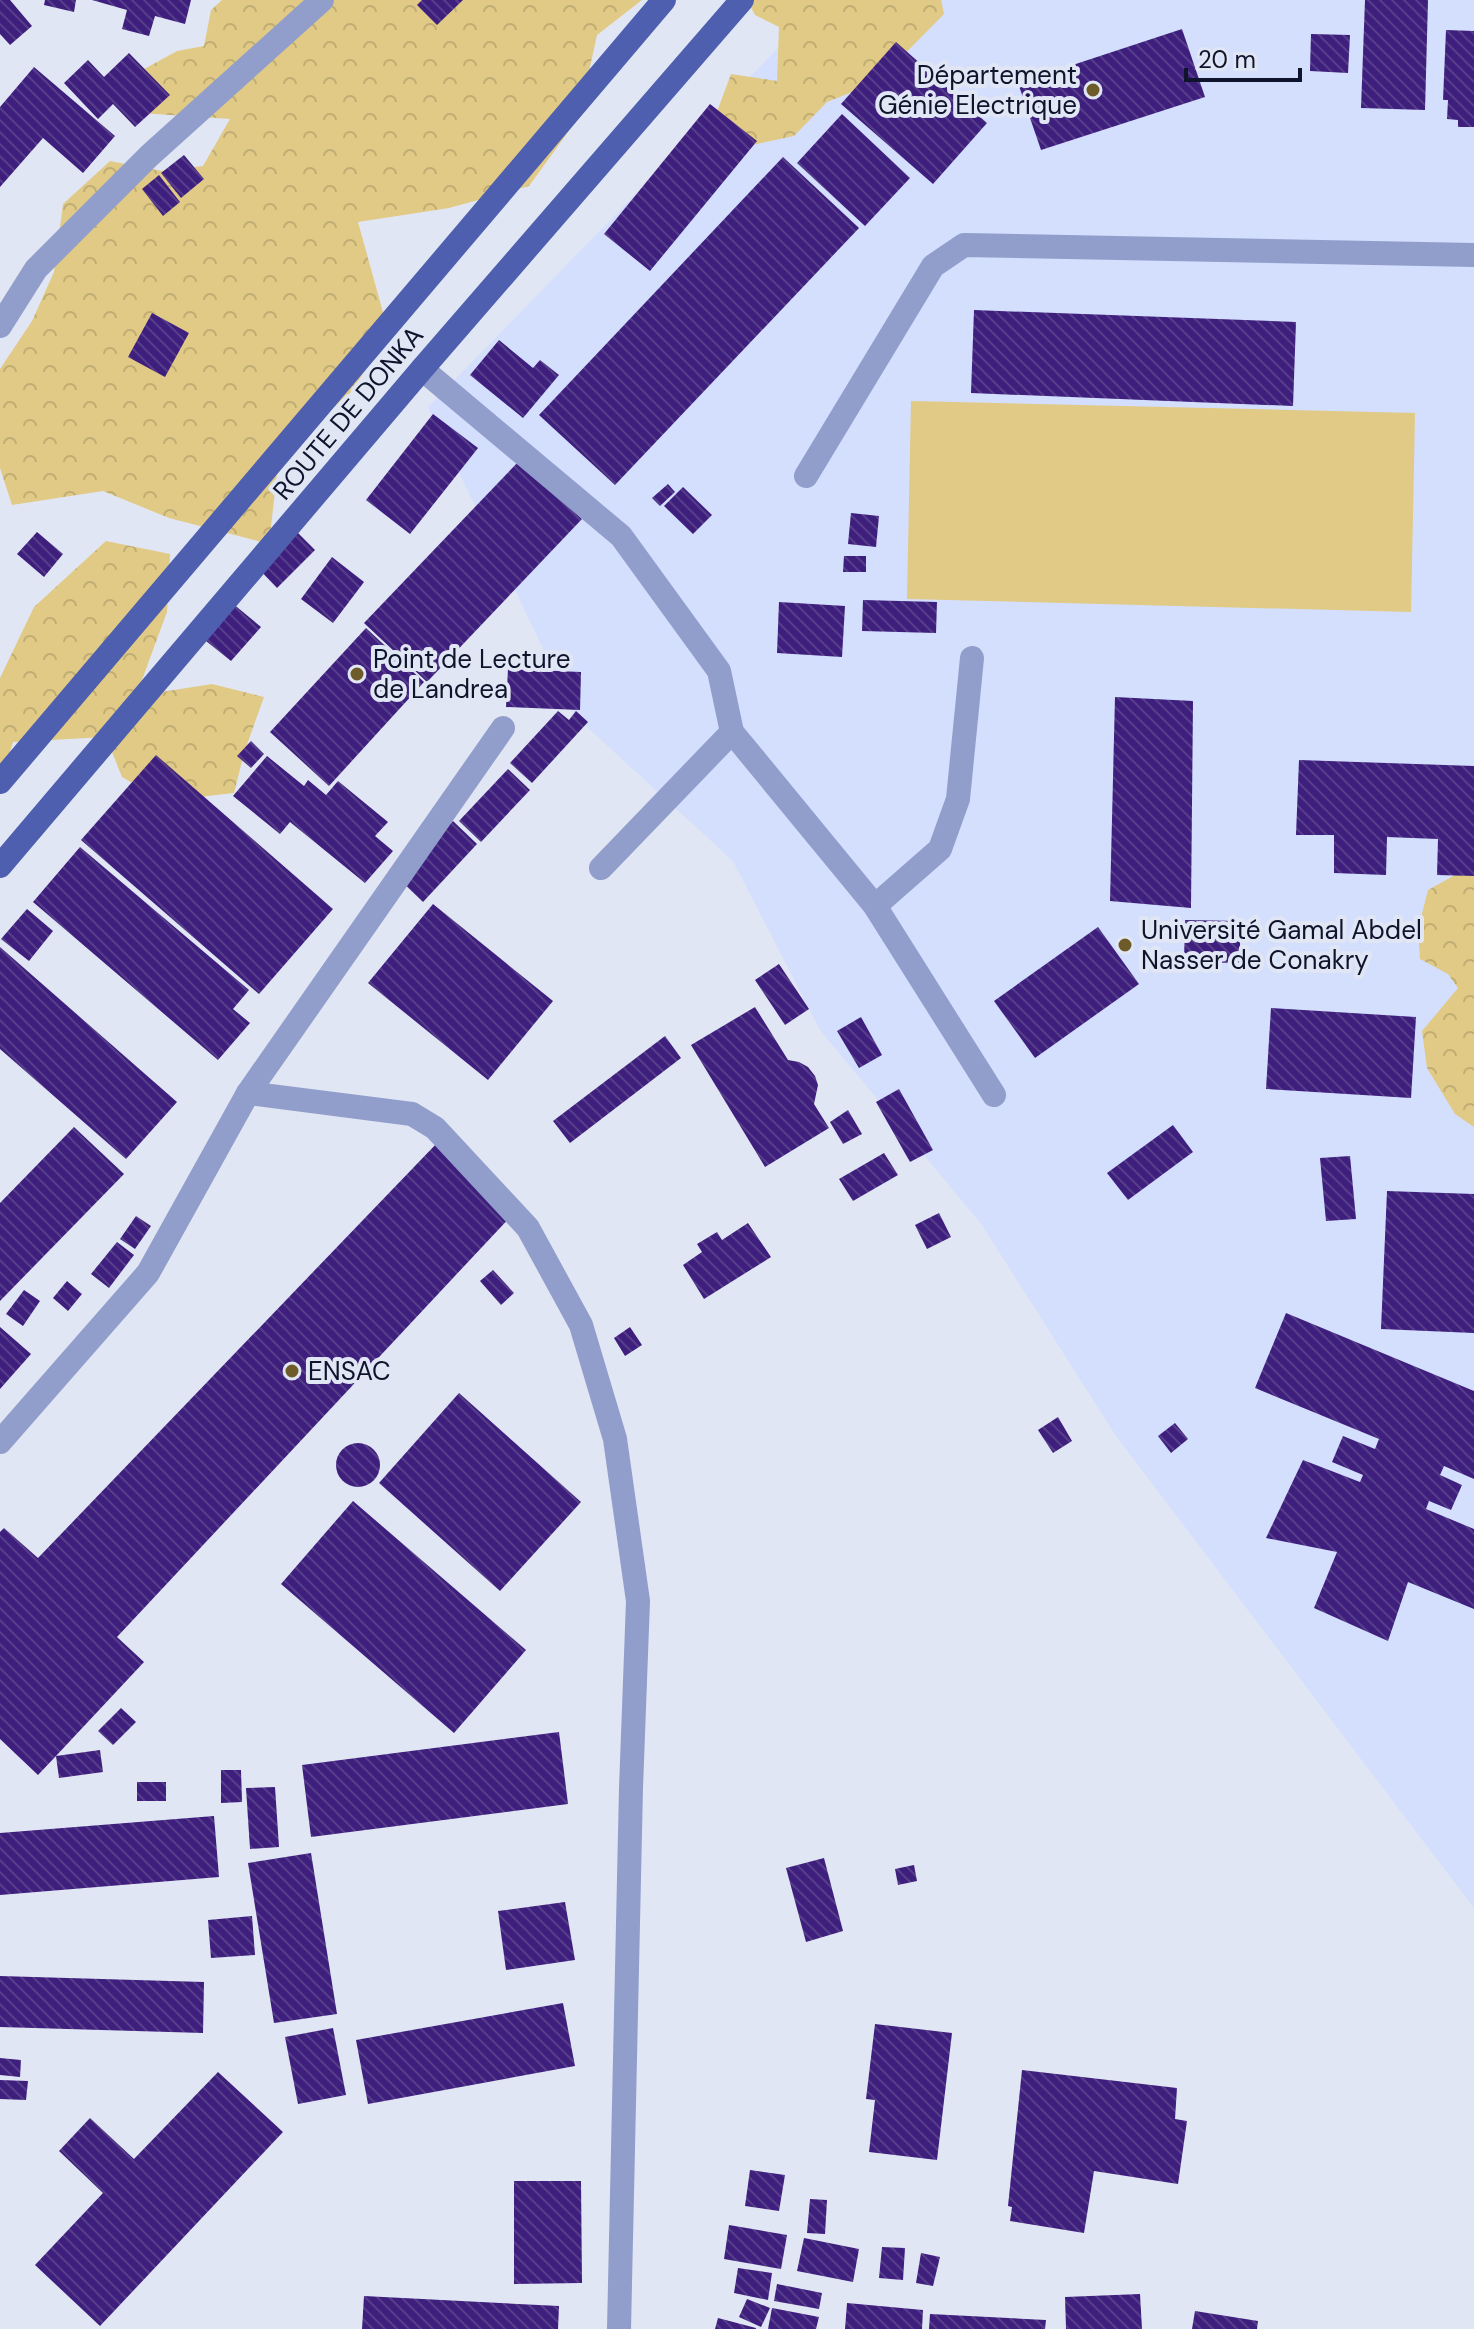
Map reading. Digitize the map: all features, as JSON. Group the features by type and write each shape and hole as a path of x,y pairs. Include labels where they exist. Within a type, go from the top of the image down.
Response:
{"main road":[{"name":"ROUTE DE DONKA","path":"0,782 664,0"},
{"name":"ROUTE DE DONKA","path":"0,866 422,369 742,0"}],"street":[{"path":"0,326 36,269 149,156 322,0"},
{"path":"806,476 933,266 964,245 1474,255"},
{"path":"422,369 621,536 719,671 732,732 875,906 994,1095"},
{"path":"875,906 940,849 958,799 972,658"},
{"path":"0,1442 148,1273 248,1093 503,728"},
{"path":"601,868 732,732"},
{"path":"248,1093 412,1114 435,1128 528,1228 581,1325 615,1439 638,1601 619,2329"}],"shaded area":[{"name":"Université Gamal Abdel Nasser de Conakry","path":"825,0 1474,0 1474,1908 1116,1436 982,1225 820,1030 733,861 575,716 428,407"}],"green space":[{"path":"222,0 642,0 597,35 579,117 529,186 449,208 358,222 389,334 351,392 279,456 269,544 169,518 103,491 12,505 0,468 0,369 32,321 54,272 63,204 110,161 162,171 203,166 230,119 140,113 137,73 177,51 204,46 211,10"},
{"path":"747,0 941,0 944,14 877,82 827,102 794,136 724,151 706,141 731,74 777,81 779,27 755,15"},
{"path":"911,401 1415,413 1411,612 907,599"},
{"path":"106,541 170,554 167,612 136,696 212,684 264,697 234,793 163,801 122,777 106,737 13,742 0,786 0,678 34,607"},
{"path":"1474,865 1474,1127 1455,1114 1427,1068 1422,1031 1458,988 1448,974 1420,959 1418,929 1428,890"}],"building":[{"path":"0,0 10,0 32,26 10,45 0,34"},
{"path":"45,0 76,0 74,12 44,5"},
{"path":"92,0 191,0 185,24 155,16 149,36 122,29 127,10"},
{"path":"422,0 463,0 437,25 417,5"},
{"path":"1365,0 1428,0 1425,110 1361,108"},
{"path":"1182,29 1205,97 1041,150 1018,83"},
{"path":"1446,30 1474,31 1474,127 1458,127 1458,120 1447,119 1448,100 1443,100"},
{"path":"1311,34 1350,35 1348,73 1310,71"},
{"path":"896,42 987,123 933,184 841,104"},
{"path":"129,53 170,95 135,127 113,104 98,119 64,83 88,60 104,77"},
{"path":"34,67 115,136 83,173 43,138 0,187 0,107"},
{"path":"710,104 757,141 650,271 604,234"},
{"path":"842,114 910,178 865,226 797,163"},
{"path":"184,155 204,179 181,198 161,173"},
{"path":"783,157 859,228 615,485 539,415"},
{"path":"159,175 180,202 163,216 142,189"},
{"path":"974,310 1296,322 1293,406 971,393"},
{"path":"152,313 189,333 165,377 128,357"},
{"path":"499,340 533,368 540,360 559,375 523,418 470,375"},
{"path":"433,414 478,448 410,534 366,500"},
{"path":"520,460 582,519 427,682 364,623"},
{"path":"668,484 675,492 660,506 652,498"},
{"path":"683,487 712,515 693,534 664,506"},
{"path":"851,513 879,516 876,547 848,544"},
{"path":"290,525 315,550 277,588 252,562"},
{"path":"37,532 63,554 44,577 17,554"},
{"path":"844,556 866,556 866,572 843,572"},
{"path":"332,557 364,582 333,623 301,599"},
{"path":"226,598 261,627 231,661 196,633"},
{"path":"863,600 937,602 936,633 862,631"},
{"path":"779,602 845,606 842,657 777,653"},
{"path":"366,628 424,682 329,786 270,732"},
{"path":"508,669 581,672 580,710 506,707"},
{"path":"1115,697 1193,701 1191,908 1110,901"},
{"path":"558,711 569,720 576,711 588,722 532,783 510,763"},
{"path":"251,741 264,754 251,768 237,756"},
{"path":"156,755 333,909 259,994 81,840"},
{"path":"267,756 304,786 308,780 326,795 338,781 388,822 375,836 393,851 365,883 290,822 280,834 233,796"},
{"path":"1299,760 1474,766 1474,876 1437,875 1438,839 1387,837 1386,875 1334,873 1334,835 1296,835"},
{"path":"508,769 530,790 481,842 459,821"},
{"path":"453,821 477,844 423,902 399,879"},
{"path":"80,847 249,990 233,1009 250,1023 218,1060 33,902"},
{"path":"433,904 553,1001 488,1080 368,983"},
{"path":"27,909 53,931 29,961 1,939"},
{"path":"1185,920 1240,921 1240,963 1184,962"},
{"path":"1098,927 1139,984 1035,1058 994,1001"},
{"path":"0,947 177,1102 126,1159 0,1049"},
{"path":"779,964 809,1009 785,1025 755,980"},
{"path":"755,1007 788,1060 808,1067 815,1076 818,1085 814,1104 829,1128 765,1167 691,1045"},
{"path":"1271,1008 1416,1017 1411,1098 1266,1089"},
{"path":"861,1017 882,1055 859,1068 837,1031"},
{"path":"665,1036 681,1058 570,1143 553,1121"},
{"path":"899,1089 933,1150 910,1162 876,1102"},
{"path":"848,1110 862,1134 843,1144 830,1122"},
{"path":"1173,1125 1193,1152 1128,1200 1107,1173"},
{"path":"74,1127 124,1174 0,1301 0,1203"},
{"name":"ENSAC","path":"439,1141 512,1215 117,1637 144,1662 38,1775 0,1739 0,1532 4,1528 38,1558"},
{"path":"884,1153 898,1175 853,1201 839,1179"},
{"path":"1350,1156 1356,1219 1326,1221 1320,1158"},
{"path":"1387,1191 1474,1194 1474,1333 1381,1329"},
{"path":"939,1213 951,1237 927,1249 915,1225"},
{"path":"136,1216 151,1226 135,1249 120,1239"},
{"path":"748,1223 771,1257 704,1299 683,1265 702,1252 697,1244 717,1232 722,1240"},
{"path":"117,1242 134,1255 109,1288 91,1274"},
{"path":"493,1270 514,1293 501,1305 480,1281"},
{"path":"67,1281 82,1294 68,1311 53,1298"},
{"path":"24,1290 40,1301 23,1326 6,1314"},
{"path":"1286,1313 1474,1391 1474,1479 1444,1466 1440,1475 1462,1485 1451,1510 1429,1501 1426,1509 1474,1529 1474,1609 1408,1582 1388,1641 1314,1608 1337,1552 1266,1538 1303,1460 1360,1482 1363,1475 1332,1462 1343,1436 1375,1449 1379,1439 1255,1388"},
{"path":"0,1327 31,1354 0,1389"},
{"path":"630,1327 642,1345 625,1356 614,1338"},
{"path":"459,1393 581,1502 500,1591 379,1483"},
{"path":"1058,1417 1072,1441 1053,1453 1038,1430"},
{"path":"1175,1423 1188,1439 1171,1453 1158,1436"},
{"path":"358,1443 373,1450 380,1465 373,1480 358,1487 343,1480 336,1465 343,1450"},
{"path":"353,1501 526,1650 454,1733 281,1584"},
{"path":"121,1708 136,1722 113,1745 98,1731"},
{"path":"559,1732 568,1804 311,1837 302,1765"},
{"path":"100,1750 103,1772 59,1778 56,1756"},
{"path":"221,1770 241,1770 242,1802 221,1803"},
{"path":"137,1782 166,1782 166,1801 137,1801"},
{"path":"275,1787 279,1847 250,1849 246,1788"},
{"path":"214,1816 219,1877 0,1895 0,1833"},
{"path":"311,1853 337,2014 274,2023 248,1863"},
{"path":"824,1858 843,1931 806,1942 786,1868"},
{"path":"914,1865 917,1881 898,1885 895,1869"},
{"path":"565,1902 575,1960 506,1970 498,1911"},
{"path":"252,1916 255,1955 211,1958 208,1920"},
{"path":"0,1976 204,1982 203,2033 0,2027"},
{"path":"563,2003 575,2066 368,2104 356,2040"},
{"path":"875,2024 952,2033 937,2160 869,2152 875,2100 866,2099"},
{"path":"333,2028 346,2095 298,2104 285,2037"},
{"path":"0,2058 21,2060 20,2077 0,2075"},
{"path":"1022,2070 1177,2088 1175,2119 1187,2121 1178,2184 1094,2171 1084,2233 1010,2221 1012,2207 1008,2206"},
{"path":"218,2072 283,2132 100,2326 35,2265 103,2193 59,2151 90,2118 134,2159"},
{"path":"0,2080 28,2081 26,2100 0,2099"},
{"path":"750,2170 785,2175 779,2211 745,2206"},
{"path":"514,2181 581,2181 582,2283 514,2284"},
{"path":"810,2199 827,2200 825,2234 807,2233"},
{"path":"729,2225 787,2235 781,2269 724,2259"},
{"path":"804,2238 859,2249 853,2282 797,2271"},
{"path":"882,2247 905,2248 903,2280 879,2278"},
{"path":"921,2253 940,2257 933,2286 916,2283"},
{"path":"738,2268 772,2273 768,2300 734,2293"},
{"path":"777,2284 822,2293 819,2309 774,2301"},
{"path":"1140,2294 1142,2329 1066,2329 1065,2297"},
{"path":"364,2296 559,2306 558,2329 362,2329"},
{"path":"747,2299 770,2308 761,2327 739,2317"},
{"path":"847,2303 923,2310 922,2329 845,2329"},
{"path":"772,2308 819,2317 816,2329 768,2329"},
{"path":"1195,2311 1258,2321 1257,2329 1192,2329"},
{"path":"930,2314 1046,2320 1045,2329 929,2329"},
{"path":"718,2318 756,2328 756,2329 715,2329"}],"place":[{"name":"Département Génie Electrique","path":"1093,90"},
{"name":"Point de Lecture de Landrea","path":"357,674"},
{"name":"Université Gamal Abdel Nasser de Conakry","path":"1125,945"},
{"name":"ENSAC","path":"292,1371"}]}
